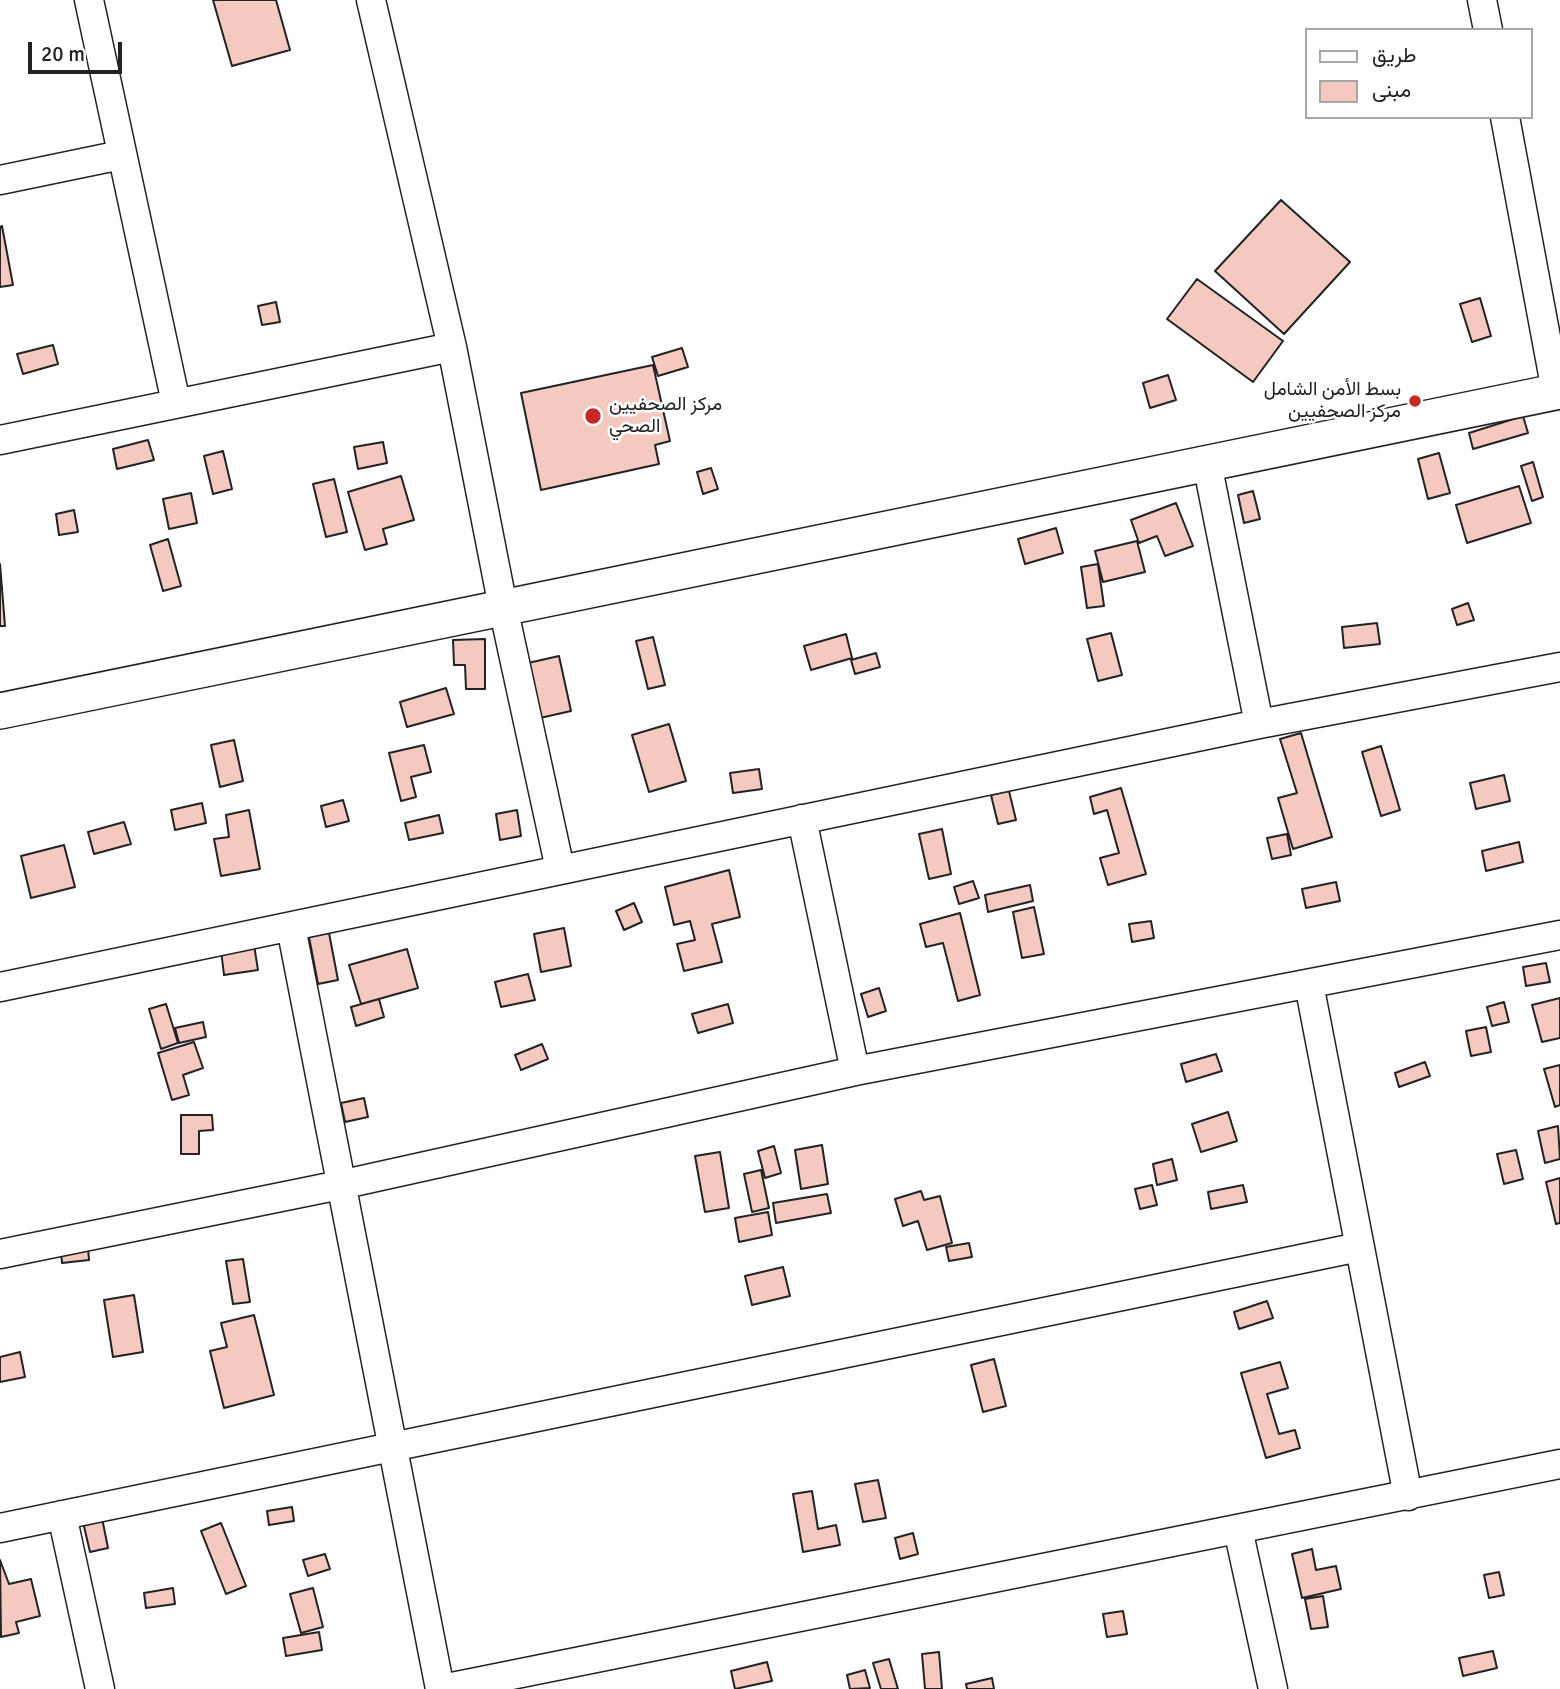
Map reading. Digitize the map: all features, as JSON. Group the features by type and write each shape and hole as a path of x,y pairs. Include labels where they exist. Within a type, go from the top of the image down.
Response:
{"street":[{"path":"89,0 176,403"},
{"path":"371,0 452,347 503,607 561,869"},
{"path":"1482,0 1488,28"},
{"path":"0,710 1207,463 1559,397 1504,119"},
{"path":"0,180 121,155"},
{"path":"0,440 452,347"},
{"path":"1207,463 1259,724"},
{"path":"0,987 1259,724 1560,667"},
{"path":"802,819 855,1070"},
{"path":"290,928 441,1689 1560,1464"},
{"path":"0,1254 340,1185 855,1070 1309,985 1560,934"},
{"path":"1309,985 1408,1496"},
{"path":"0,1528 1359,1247"},
{"path":"62,1515 100,1689"},
{"path":"1238,1529 1273,1689"}],"building":[{"path":"213,0 276,0 290,50 232,66"},
{"path":"1281,200 1350,262 1284,334 1215,271"},
{"path":"2,226 13,285 0,287 0,227"},
{"path":"1197,279 1283,341 1253,382 1167,319"},
{"path":"1480,298 1491,336 1472,342 1460,304"},
{"path":"276,302 280,322 262,325 258,306"},
{"path":"53,345 58,364 23,374 17,354"},
{"path":"682,348 688,367 658,376 652,357"},
{"path":"653,365 670,441 655,445 659,464 541,490 521,393"},
{"path":"1168,375 1176,400 1150,408 1143,383"},
{"path":"1523,416 1528,433 1473,449 1469,433"},
{"path":"148,440 154,460 117,469 113,449"},
{"path":"383,442 387,463 358,469 354,447"},
{"path":"223,451 232,489 213,494 204,456"},
{"path":"1439,453 1450,493 1428,499 1418,459"},
{"path":"1533,462 1543,497 1532,501 1521,466"},
{"path":"711,468 718,489 703,494 697,472"},
{"path":"401,476 414,520 383,529 387,544 365,550 348,492"},
{"path":"334,479 347,532 326,537 313,484"},
{"path":"1519,486 1531,523 1467,543 1456,505"},
{"path":"1253,491 1260,519 1244,523 1238,495"},
{"path":"191,493 197,523 169,529 163,499"},
{"path":"1176,503 1193,546 1165,556 1157,536 1139,543 1131,520"},
{"path":"74,510 78,532 59,535 56,514"},
{"path":"1056,528 1063,553 1025,564 1018,539"},
{"path":"168,539 181,586 163,591 150,545"},
{"path":"1137,541 1145,572 1103,582 1095,551"},
{"path":"0,564 5,626 0,626"},
{"path":"1098,564 1104,606 1087,608 1081,567"},
{"path":"1468,603 1474,620 1457,625 1452,609"},
{"path":"1377,623 1380,644 1344,648 1342,627"},
{"path":"1111,633 1122,675 1098,681 1087,639"},
{"path":"846,634 852,658 811,670 804,646"},
{"path":"653,637 665,685 648,689 636,641"},
{"path":"485,639 485,689 466,689 465,665 454,665 453,640"},
{"path":"876,653 880,667 855,674 851,660"},
{"path":"559,656 571,711 540,718 528,663"},
{"path":"446,688 454,714 407,727 400,702"},
{"path":"669,724 686,781 649,792 632,735"},
{"path":"1301,733 1332,837 1293,849 1278,798 1297,793 1280,739"},
{"path":"234,740 243,781 220,787 211,745"},
{"path":"424,745 431,772 411,777 416,797 401,801 389,753"},
{"path":"1381,746 1400,810 1381,816 1362,752"},
{"path":"759,769 762,789 733,793 730,773"},
{"path":"1504,775 1510,801 1476,809 1470,783"},
{"path":"1121,788 1146,874 1108,885 1100,858 1119,853 1107,810 1094,814 1090,797"},
{"path":"1009,791 1016,820 998,824 991,795"},
{"path":"343,800 349,821 326,827 321,806"},
{"path":"202,803 206,823 175,830 171,810"},
{"path":"249,810 260,869 221,876 214,839 229,837 226,815"},
{"path":"517,810 521,836 500,840 496,814"},
{"path":"439,815 443,833 409,840 405,823"},
{"path":"124,822 131,844 94,854 88,832"},
{"path":"942,829 951,874 929,879 919,834"},
{"path":"1287,834 1291,855 1272,859 1267,838"},
{"path":"1519,842 1523,862 1486,871 1482,851"},
{"path":"64,845 75,887 31,898 21,856"},
{"path":"729,870 740,917 712,924 722,962 684,971 677,944 695,940 690,921 674,925 665,887"},
{"path":"973,881 979,898 959,904 954,887"},
{"path":"1336,882 1340,901 1306,908 1302,889"},
{"path":"1030,885 1033,901 988,912 985,895"},
{"path":"634,903 642,922 624,930 616,911"},
{"path":"1034,907 1044,954 1022,958 1013,912"},
{"path":"960,913 980,995 958,1001 943,943 926,947 920,924"},
{"path":"1151,921 1154,938 1132,942 1129,924"},
{"path":"564,928 571,966 541,972 534,934"},
{"path":"329,933 338,980 318,984 309,937"},
{"path":"254,945 258,970 224,975 221,950"},
{"path":"407,949 418,988 361,1004 349,965"},
{"path":"1546,963 1550,982 1526,986 1523,967"},
{"path":"528,974 535,1000 501,1007 495,982"},
{"path":"879,988 886,1011 868,1017 861,994"},
{"path":"1560,998 1560,1038 1542,1042 1532,1005"},
{"path":"379,999 384,1017 356,1026 351,1007"},
{"path":"1504,1002 1509,1022 1492,1026 1487,1007"},
{"path":"166,1004 178,1043 161,1049 149,1009"},
{"path":"728,1004 733,1023 698,1033 692,1014"},
{"path":"203,1022 206,1037 179,1043 175,1028"},
{"path":"1486,1027 1491,1052 1471,1056 1466,1031"},
{"path":"194,1042 203,1068 183,1075 189,1095 172,1100 158,1053"},
{"path":"542,1044 548,1059 521,1070 515,1055"},
{"path":"1216,1054 1222,1071 1186,1082 1181,1064"},
{"path":"1425,1062 1430,1076 1399,1087 1395,1073"},
{"path":"1560,1065 1560,1105 1555,1107 1544,1069"},
{"path":"364,1098 368,1117 345,1122 341,1103"},
{"path":"1228,1112 1237,1141 1201,1152 1192,1124"},
{"path":"181,1115 212,1115 213,1130 199,1131 199,1154 181,1154"},
{"path":"1558,1126 1560,1159 1545,1163 1538,1131"},
{"path":"822,1145 828,1184 801,1189 795,1150"},
{"path":"774,1146 781,1173 765,1178 758,1151"},
{"path":"1516,1150 1523,1179 1504,1184 1497,1154"},
{"path":"720,1152 729,1208 705,1212 695,1156"},
{"path":"1172,1159 1177,1180 1157,1185 1153,1164"},
{"path":"761,1170 769,1208 752,1212 744,1174"},
{"path":"1560,1178 1560,1223 1556,1224 1546,1182"},
{"path":"1152,1185 1157,1205 1140,1209 1135,1189"},
{"path":"1243,1185 1247,1202 1211,1209 1208,1192"},
{"path":"921,1191 924,1200 940,1196 952,1243 927,1250 918,1221 903,1226 895,1199"},
{"path":"827,1194 831,1213 776,1223 773,1203"},
{"path":"768,1212 772,1235 739,1242 735,1218"},
{"path":"969,1243 972,1257 949,1261 946,1247"},
{"path":"88,1248 89,1260 62,1263 61,1251"},
{"path":"243,1259 250,1302 233,1304 226,1261"},
{"path":"783,1267 790,1296 752,1305 745,1276"},
{"path":"134,1295 143,1352 113,1357 104,1300"},
{"path":"1267,1301 1273,1318 1239,1329 1234,1312"},
{"path":"254,1315 274,1395 224,1408 210,1351 227,1347 221,1323"},
{"path":"20,1352 25,1377 0,1382 0,1357"},
{"path":"994,1359 1006,1406 983,1412 971,1365"},
{"path":"1280,1362 1288,1388 1267,1394 1279,1434 1295,1430 1300,1448 1266,1458 1241,1373"},
{"path":"878,1480 886,1518 863,1522 855,1484"},
{"path":"812,1491 818,1529 836,1525 840,1545 803,1552 793,1494"},
{"path":"292,1507 294,1521 269,1525 267,1511"},
{"path":"102,1518 108,1548 90,1552 83,1522"},
{"path":"221,1523 246,1586 226,1594 201,1531"},
{"path":"913,1533 918,1554 900,1559 895,1538"},
{"path":"1312,1549 1316,1570 1336,1566 1341,1589 1302,1598 1292,1554"},
{"path":"325,1554 330,1569 308,1576 303,1560"},
{"path":"0,1560 9,1584 31,1579 40,1616 16,1622 19,1633 1,1637"},
{"path":"1499,1572 1504,1595 1489,1598 1484,1575"},
{"path":"173,1588 175,1604 146,1608 144,1593"},
{"path":"313,1588 323,1627 301,1633 290,1594"},
{"path":"1323,1596 1328,1627 1311,1629 1305,1599"},
{"path":"1123,1611 1127,1634 1107,1637 1103,1614"},
{"path":"319,1632 322,1650 286,1656 283,1638"},
{"path":"1493,1651 1497,1668 1463,1676 1459,1658"},
{"path":"939,1652 942,1689 925,1689 922,1654"},
{"path":"889,1659 898,1689 881,1689 873,1663"},
{"path":"767,1662 772,1681 735,1689 731,1671"},
{"path":"865,1670 870,1688 850,1689 847,1675"},
{"path":"992,1678 994,1689 967,1689 966,1684"}],"place":[{"name":"بسط الأمن الشامل مركز الصحفيين","path":"1415,401"},
{"name":"مركز الصحفيين الصحي","path":"593,416"}]}
